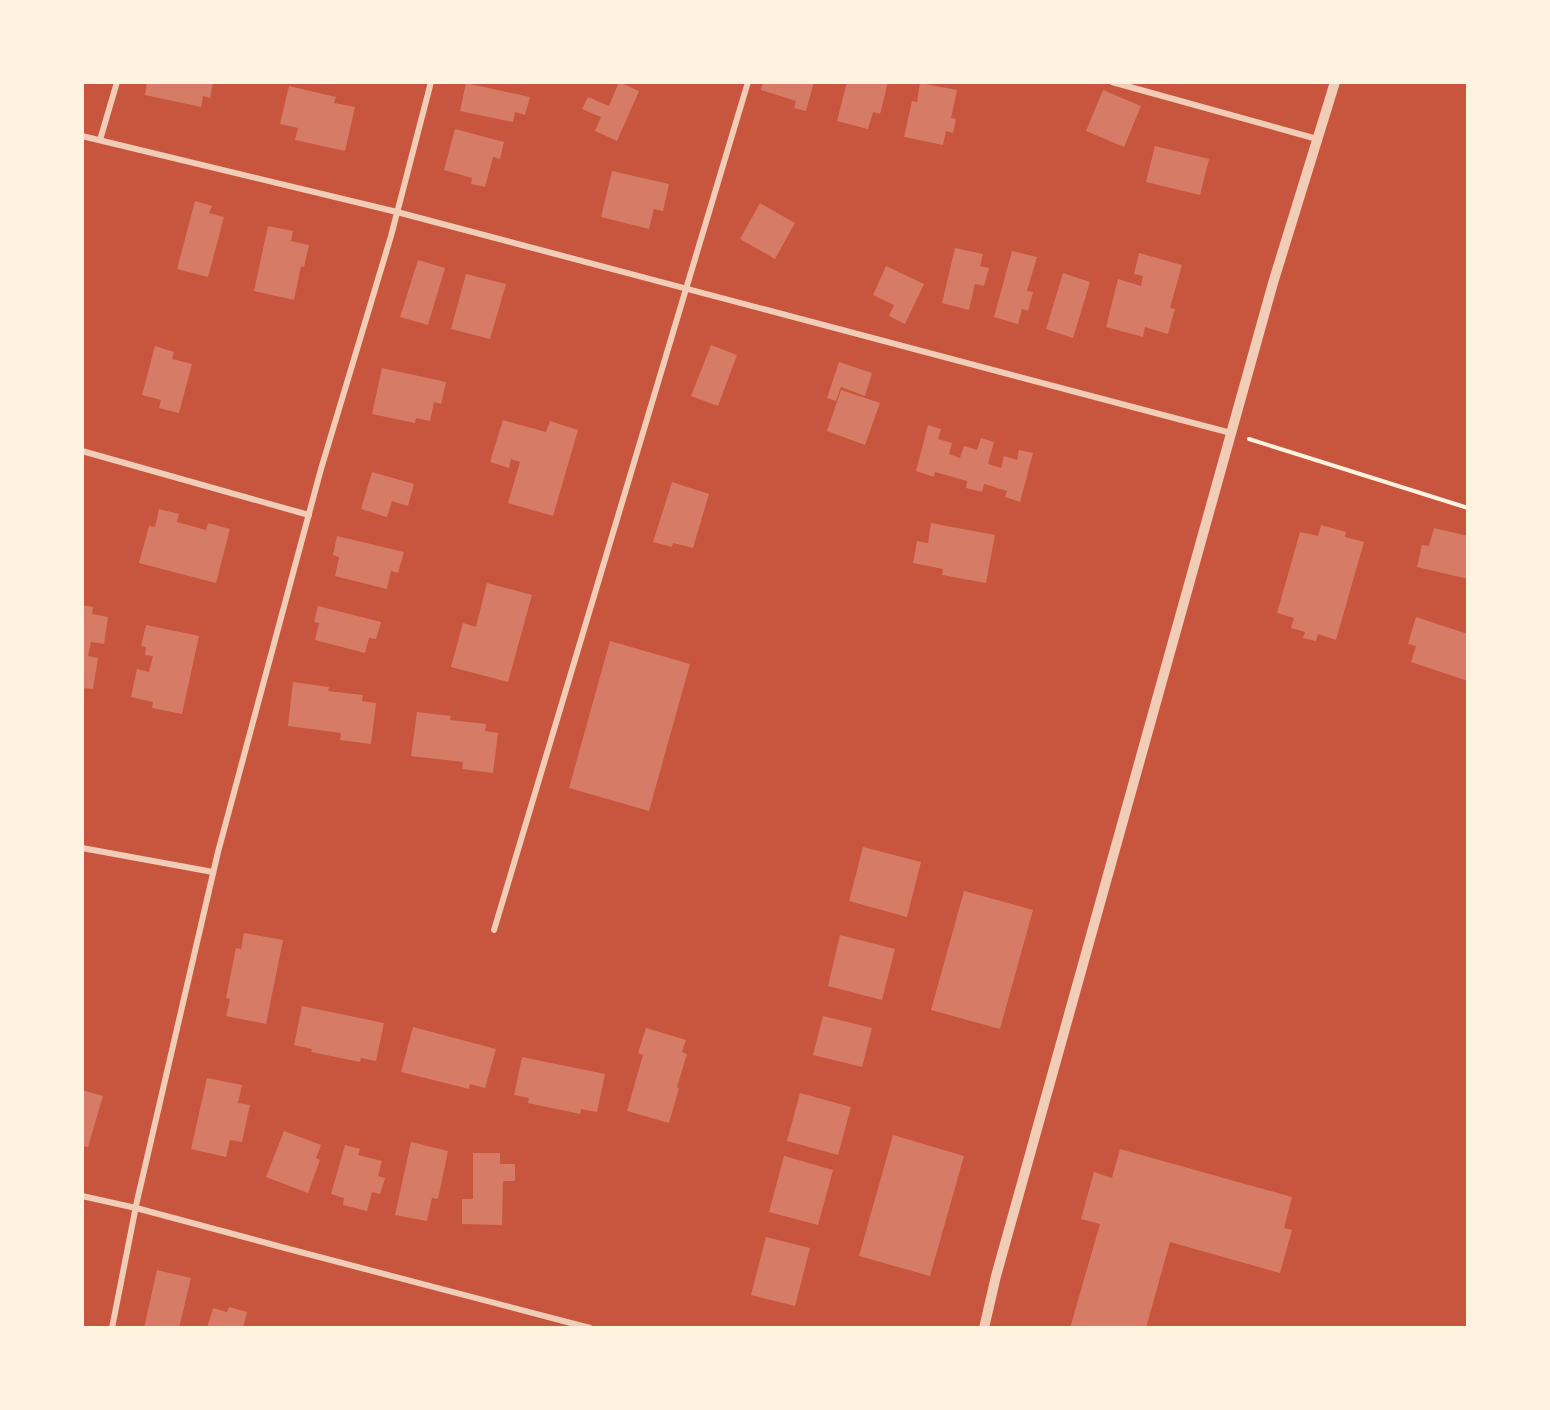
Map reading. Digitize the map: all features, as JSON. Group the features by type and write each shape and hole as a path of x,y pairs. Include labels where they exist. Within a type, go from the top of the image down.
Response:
{"street":[{"path":"100,140 117,82"},
{"path":"112,1328 136,1208 213,872 321,469 397,212 431,82"},
{"path":"494,930 748,82"},
{"path":"1113,82 1317,139"},
{"path":"984,1328 996,1276 1273,283 1335,82"},
{"path":"82,136 397,212 1231,433"},
{"path":"82,452 309,515"},
{"path":"82,848 213,872"},
{"path":"82,1196 136,1208 590,1328"}],"path":[{"path":"1231,433 1467,508"}],"building":[{"path":"147,82 213,82 210,98 203,96 201,107 145,95"},
{"path":"619,82 639,91 617,141 595,131 601,117 582,109 588,97 609,106"},
{"path":"763,82 814,82 806,111 794,108 796,101 761,90"},
{"path":"847,82 888,82 880,114 873,112 868,129 837,121"},
{"path":"466,83 530,97 525,115 515,112 513,122 460,111"},
{"path":"920,83 957,90 951,118 956,119 953,133 946,131 943,145 904,137 912,101 917,102"},
{"path":"289,86 336,97 334,103 355,107 345,151 295,140 298,128 280,124"},
{"path":"1103,90 1141,106 1124,147 1086,131"},
{"path":"455,129 504,142 500,159 493,157 485,187 471,184 472,178 444,170"},
{"path":"1155,146 1209,159 1200,195 1146,182"},
{"path":"612,171 669,184 663,211 654,209 649,229 601,217"},
{"path":"195,201 212,206 209,213 224,217 208,277 177,269"},
{"path":"760,203 795,223 775,259 740,239"},
{"path":"268,226 293,231 291,241 309,245 304,267 301,266 294,300 254,291"},
{"path":"955,248 983,254 980,266 989,268 984,286 975,284 969,310 942,303"},
{"path":"1012,251 1037,257 1027,291 1033,292 1028,311 1022,309 1018,324 994,317"},
{"path":"1139,253 1182,265 1170,308 1175,309 1168,334 1145,327 1143,337 1106,327 1118,279 1141,286 1143,276 1134,274"},
{"path":"418,260 445,268 428,325 400,317"},
{"path":"886,266 924,284 905,324 889,316 894,305 873,295"},
{"path":"1063,273 1090,282 1073,338 1046,329"},
{"path":"466,274 506,284 490,339 451,329"},
{"path":"711,345 737,355 718,406 691,396"},
{"path":"155,346 174,352 172,359 192,364 179,413 159,408 161,400 142,395"},
{"path":"839,362 872,373 865,396 841,387 836,401 827,398"},
{"path":"382,368 446,382 441,404 434,402 430,421 416,418 415,423 372,414"},
{"path":"841,390 880,403 865,445 827,431"},
{"path":"503,420 546,432 550,421 578,430 553,516 508,503 520,462 511,459 509,468 490,462"},
{"path":"928,425 941,429 938,439 952,443 949,454 960,458 964,446 977,450 981,438 994,442 988,464 1001,468 1004,456 1017,460 1019,450 1033,453 1020,502 1005,497 1007,491 984,484 982,492 966,488 967,481 935,472 934,477 916,471"},
{"path":"372,472 414,484 408,506 392,501 387,517 361,509"},
{"path":"672,482 709,494 693,548 673,543 672,547 653,542"},
{"path":"159,509 179,514 177,522 206,530 208,523 230,529 216,583 139,563 149,526 155,527"},
{"path":"931,523 995,535 986,583 942,575 943,569 913,563 917,541 928,543"},
{"path":"1321,525 1346,532 1345,537 1364,542 1336,640 1318,634 1316,641 1303,638 1305,632 1291,628 1294,618 1277,613 1300,532 1318,536"},
{"path":"1434,528 1468,536 1468,579 1417,567 1422,545 1429,546"},
{"path":"337,536 404,552 398,573 391,571 387,589 335,576 339,557 333,555"},
{"path":"487,583 532,595 508,682 451,667 463,623 476,627"},
{"path":"82,605 93,607 92,614 108,617 104,644 91,642 88,656 98,658 93,689 82,688"},
{"path":"318,606 381,622 376,639 369,638 365,653 315,640 319,623 314,622"},
{"path":"1416,617 1468,634 1468,681 1411,662 1416,646 1408,644"},
{"path":"146,625 199,636 182,714 152,708 153,702 131,697 137,669 149,672 153,656 145,655 146,647 141,646"},
{"path":"610,641 690,664 649,811 569,788"},
{"path":"293,682 329,687 328,691 363,695 362,701 376,703 371,744 340,740 341,733 288,726"},
{"path":"417,712 451,716 450,720 486,724 485,731 498,733 493,773 462,769 463,762 411,756"},
{"path":"863,847 921,862 907,917 849,901"},
{"path":"964,891 1033,910 1000,1029 931,1010"},
{"path":"244,933 283,940 266,1024 226,1016 230,999 226,998 236,948 241,949"},
{"path":"840,935 895,949 882,1000 828,986"},
{"path":"302,1006 384,1023 376,1061 361,1058 360,1062 311,1052 312,1049 294,1045"},
{"path":"823,1016 872,1028 862,1067 813,1055"},
{"path":"413,1027 496,1049 485,1088 470,1084 469,1089 401,1072"},
{"path":"646,1028 686,1040 682,1052 687,1054 669,1123 627,1111 643,1055 638,1053"},
{"path":"522,1057 605,1074 597,1112 581,1109 580,1114 528,1103 529,1098 514,1095"},
{"path":"207,1078 242,1085 238,1103 250,1105 242,1142 230,1140 226,1157 191,1149"},
{"path":"82,1090 103,1096 88,1147 82,1146"},
{"path":"800,1093 851,1107 838,1155 787,1141"},
{"path":"284,1131 321,1145 316,1158 320,1160 308,1193 266,1177"},
{"path":"893,1135 964,1156 930,1276 859,1256"},
{"path":"411,1142 448,1151 438,1199 432,1198 427,1221 395,1215"},
{"path":"345,1145 360,1149 358,1155 382,1161 378,1176 385,1178 380,1194 372,1192 367,1211 343,1205 344,1198 331,1194"},
{"path":"1120,1149 1292,1197 1284,1228 1292,1230 1280,1273 1170,1242 1146,1328 1070,1328 1100,1224 1081,1219 1094,1172 1112,1178"},
{"path":"473,1153 500,1153 500,1164 515,1164 515,1181 503,1181 502,1225 462,1224 462,1199 473,1199"},
{"path":"784,1156 833,1170 818,1225 769,1212"},
{"path":"766,1237 810,1248 795,1306 751,1295"},
{"path":"157,1270 191,1278 179,1328 144,1328"},
{"path":"229,1307 247,1312 243,1328 207,1328 213,1308 227,1312"}]}
